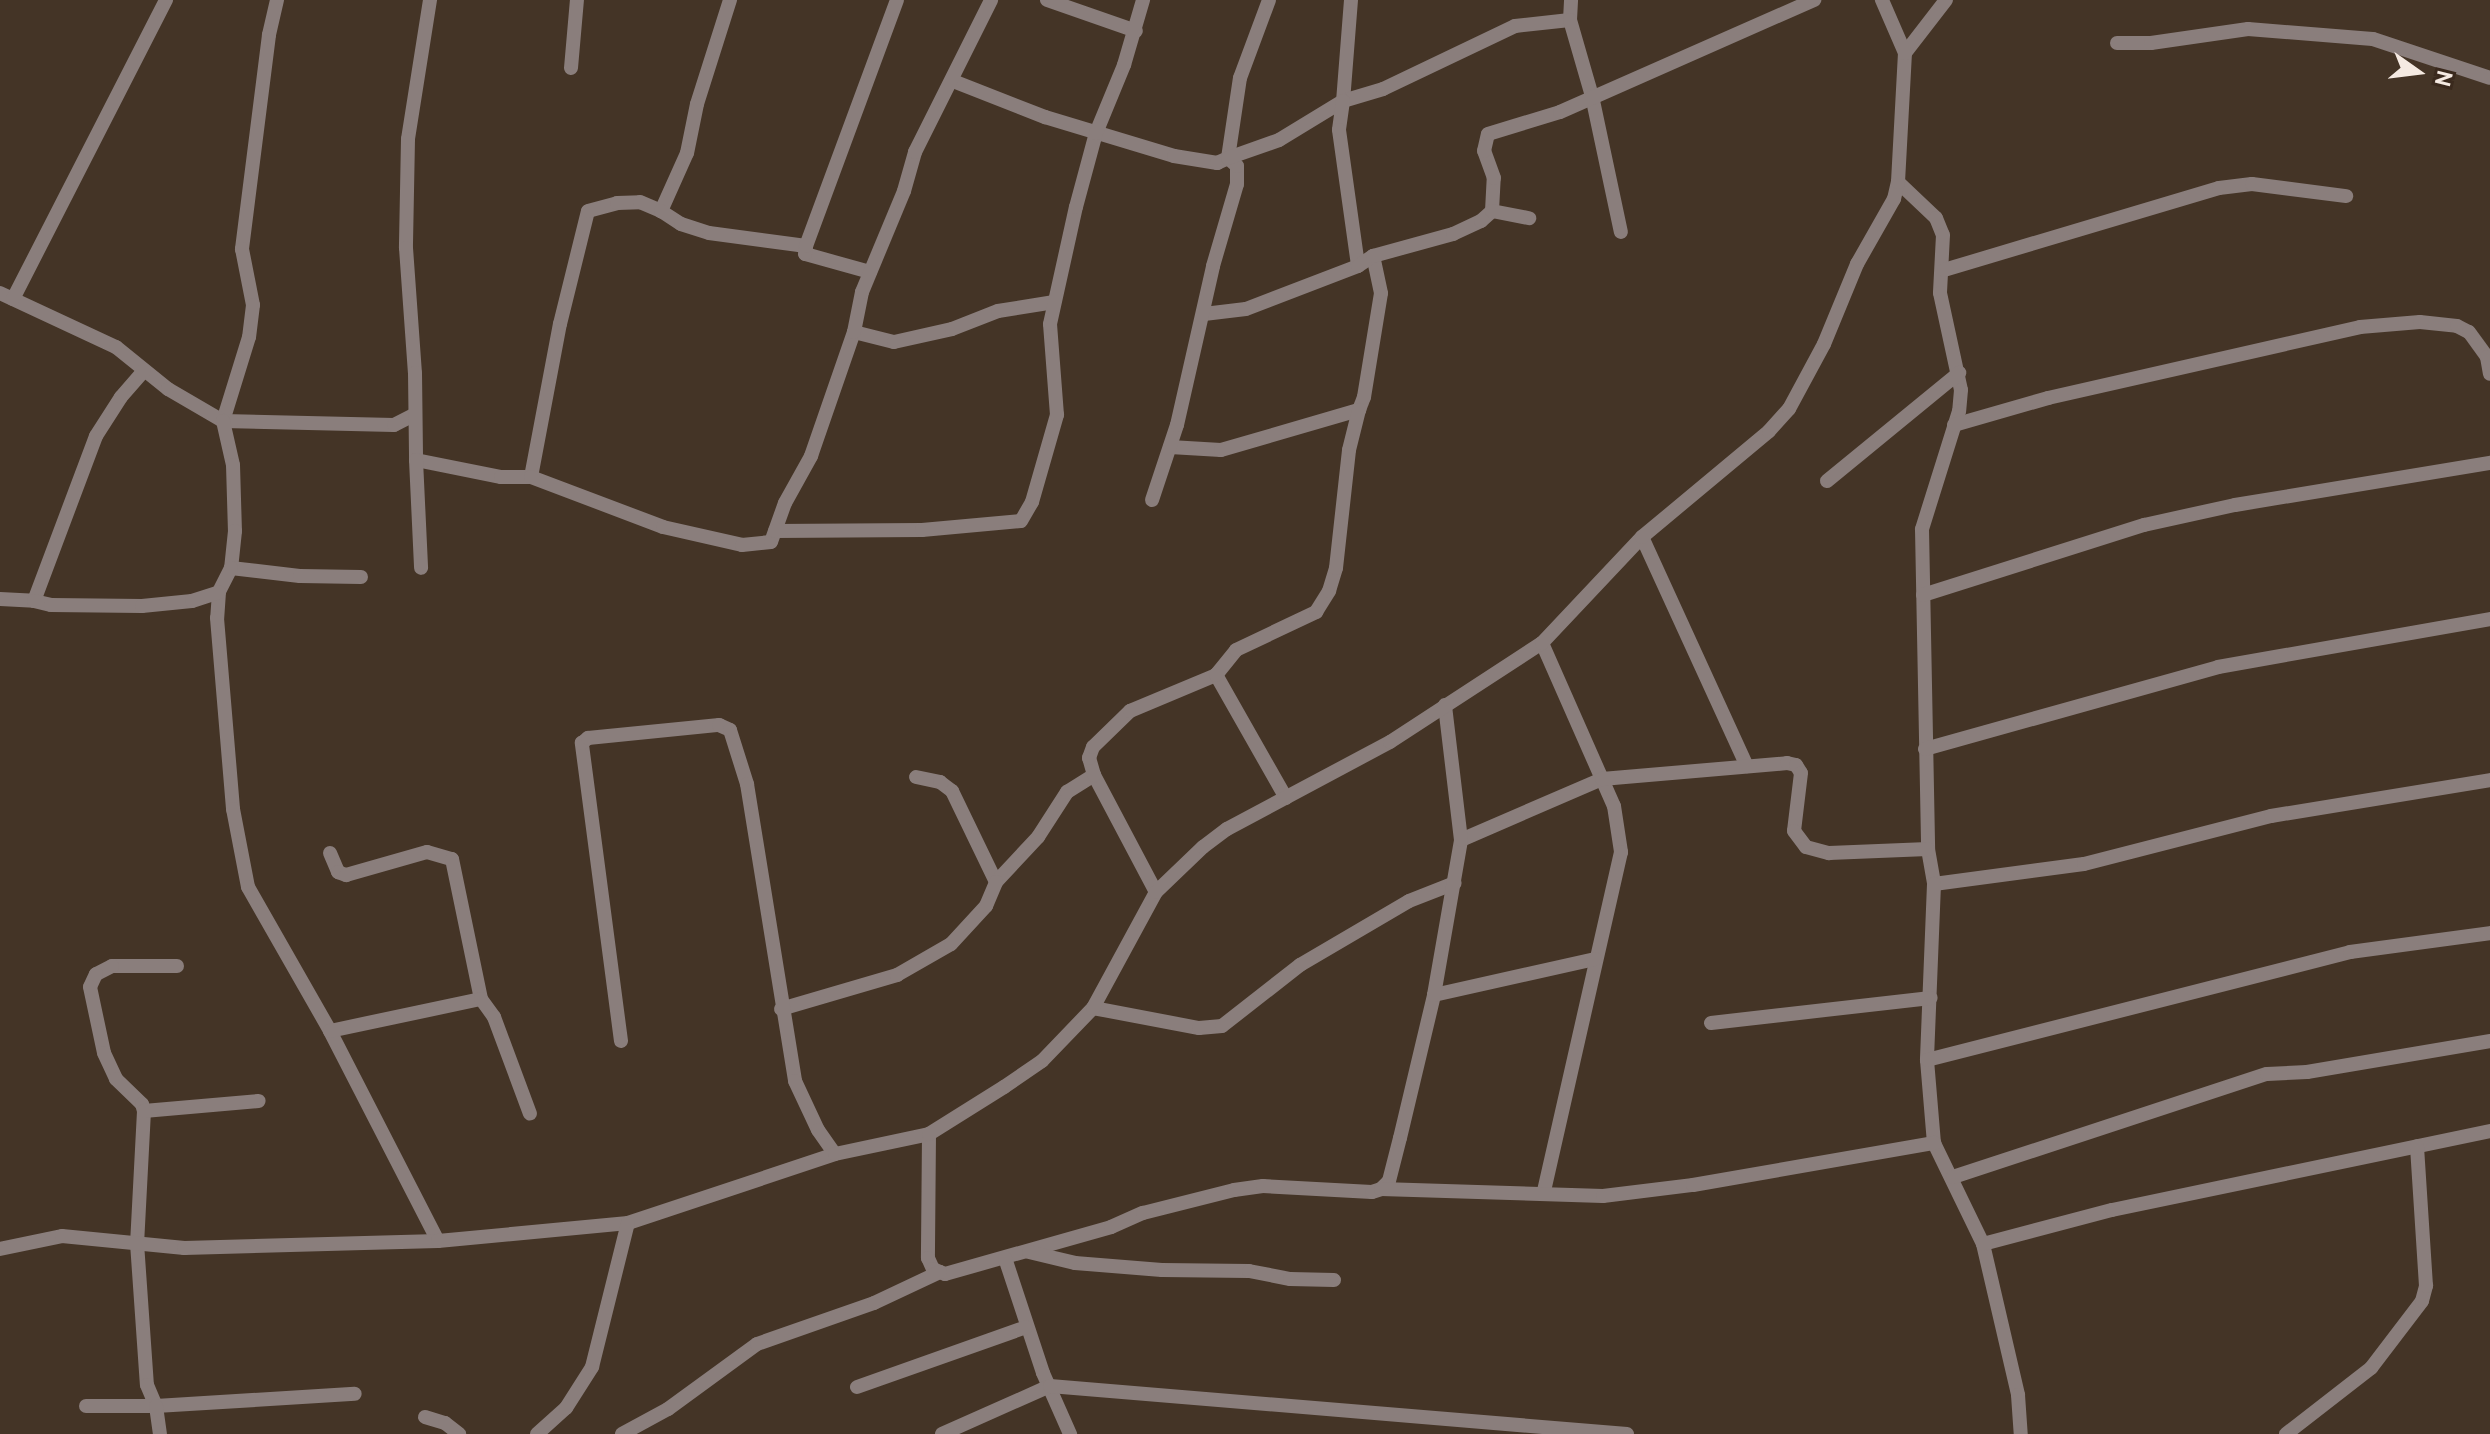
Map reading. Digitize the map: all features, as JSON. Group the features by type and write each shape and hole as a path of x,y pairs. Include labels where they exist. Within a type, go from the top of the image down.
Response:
{"street":[{"path":"166,0 7,296 116,347 197,408 223,421 394,425 414,415"},
{"path":"277,0 269,35 242,249 253,305 241,368 223,421 233,465 235,531 231,568 219,592 217,618 233,809 248,887 330,1031 438,1241"},
{"path":"421,568 415,373 406,248 408,139 430,0"},
{"path":"571,68 577,0"},
{"path":"661,211 687,153 697,104 730,0"},
{"path":"870,272 805,254 897,0"},
{"path":"416,460 501,477 531,477 663,527 742,545 771,542 811,456 854,332 870,272 904,191 915,152 953,81 969,38 991,0"},
{"path":"1047,0 1136,31"},
{"path":"775,531 922,530 1021,521 1032,502 1057,415 1049,343 1054,302 1096,133 1136,31 1143,0"},
{"path":"1228,158 1240,78 1269,0"},
{"path":"1351,0 1339,130 1358,266"},
{"path":"1571,0 1570,20 1592,96 1621,232"},
{"path":"1204,314 1246,309 1358,266 1373,256 1453,234 1481,221 1492,211 1494,178 1484,151 1488,134 1560,112 1814,0"},
{"path":"0,1249 62,1236 184,1248 438,1241 628,1223 835,1154 929,1134 1042,1061 1093,1008 1156,892 1227,829 1345,768 1542,643 1642,537 1769,431 1789,409 1818,356 1857,264 1894,199 1898,182 1905,53 1882,0"},
{"path":"1905,53 1946,0"},
{"path":"953,81 1096,133 1205,164 1279,140 1343,101 1383,89 1515,26 1570,20"},
{"path":"2117,43 2151,43 2248,29 2373,39 2490,78"},
{"path":"1152,500 1170,447 1213,266 1237,184 1237,166 1228,158"},
{"path":"1898,182 1936,218 1943,235 1944,270 1940,293 1961,390 1954,425 1922,529 1928,849 1934,884 1927,1060 1934,1143 1983,1244 2018,1395 2021,1434"},
{"path":"1944,270 2219,188 2252,184 2346,196"},
{"path":"531,477 560,324 580,232 588,211 617,203 640,202 681,224 709,233 806,246"},
{"path":"1492,211 1529,218"},
{"path":"1156,892 1094,775 1089,758 1093,747 1130,711 1216,675 1236,650 1316,612 1329,591 1336,568 1349,450 1370,368 1381,293 1373,256"},
{"path":"854,332 894,342 952,329 998,311 1054,302"},
{"path":"1954,425 2048,398 2360,327 2420,322 2457,326 2469,332 2487,357 2490,374"},
{"path":"34,601 96,436 121,397 144,371"},
{"path":"1827,481 1959,373"},
{"path":"1170,447 1221,450 1359,410"},
{"path":"1923,595 2144,525 2235,505 2490,463"},
{"path":"1642,537 1747,766"},
{"path":"231,568 300,576 361,577"},
{"path":"0,599 51,605 142,606 192,601 219,592"},
{"path":"1925,749 2218,667 2490,619"},
{"path":"1542,643 1602,779 1620,829 1621,852 1544,1192"},
{"path":"1216,675 1286,798"},
{"path":"1381,1189 1389,1181 1397,1153 1434,995 1461,840 1445,705"},
{"path":"621,1041 581,752 588,738 705,724 730,730 747,784 795,1081 818,1130 835,1154"},
{"path":"1461,840 1602,779 1747,766 1796,765 1801,773 1794,831 1806,847 1829,853 1928,849"},
{"path":"781,1009 897,975 951,944 986,906 996,882 1038,837 1067,792 1094,775"},
{"path":"916,777 940,782 952,791 996,882"},
{"path":"1934,884 2084,864 2271,816 2490,780"},
{"path":"330,853 338,872 346,875 427,852 452,859 481,999 494,1017 530,1114"},
{"path":"1093,1008 1199,1028 1222,1026 1300,965 1409,901 1455,883"},
{"path":"1927,1060 2350,952 2490,933"},
{"path":"1434,995 1595,959"},
{"path":"160,1434 156,1406 147,1385 137,1243 144,1111 142,1104 116,1079 104,1053 90,987 96,974 112,966 177,966"},
{"path":"1711,1023 1931,998"},
{"path":"330,1031 481,999"},
{"path":"1953,1177 2267,1074 2307,1072 2490,1041"},
{"path":"144,1111 259,1101"},
{"path":"1983,1244 2112,1210 2490,1131"},
{"path":"929,1134 928,1258 933,1269 950,1274 1111,1227 1143,1213 1234,1190 1263,1186 1372,1192 1381,1189 1603,1196 1693,1185 1934,1143"},
{"path":"2286,1434 2371,1368 2422,1301 2426,1286 2417,1146"},
{"path":"537,1434 566,1408 592,1367 628,1223"},
{"path":"1028,1251 1075,1263 1162,1270 1249,1271 1290,1279 1334,1280"},
{"path":"1005,1258 1026,1327 1070,1434"},
{"path":"622,1434 668,1409 757,1344 874,1303 940,1272"},
{"path":"857,1387 1026,1327"},
{"path":"942,1434 1050,1386 1627,1434"},
{"path":"86,1406 156,1406 355,1394"},
{"path":"425,1417 445,1423 459,1434"}]}
